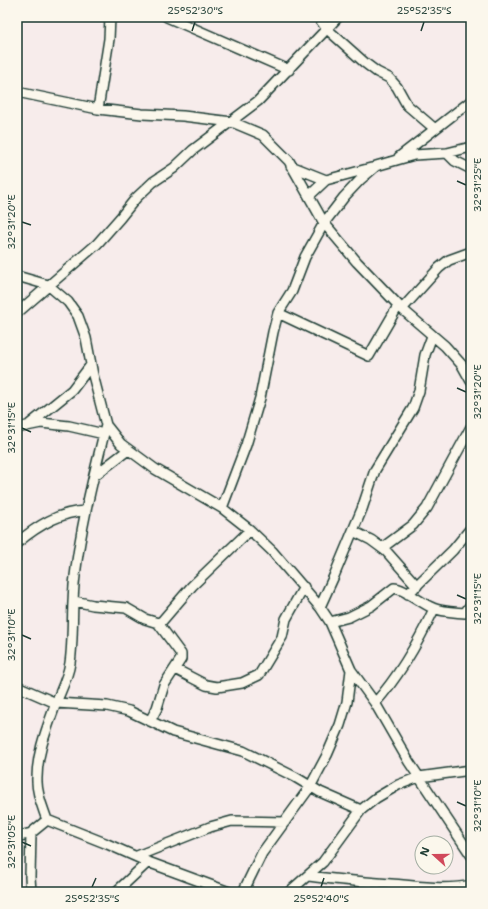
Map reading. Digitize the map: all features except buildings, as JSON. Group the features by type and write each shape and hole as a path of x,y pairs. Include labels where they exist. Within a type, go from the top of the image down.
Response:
{"street":[{"path":"98,109 109,39 110,17"},
{"path":"167,17 289,70"},
{"path":"318,17 327,29 365,63 377,72 389,78 397,87 407,105 435,129"},
{"path":"17,313 97,244 136,198 153,182 174,168 193,150 258,101 338,17"},
{"path":"17,92 98,109 142,114 183,116 232,122 263,135 278,149 291,166 324,223 357,262 400,308 445,346 462,365 471,380"},
{"path":"396,160 471,101"},
{"path":"309,196 326,180 396,160 423,154 447,153 471,147"},
{"path":"447,153 455,161 471,169"},
{"path":"291,166 326,180"},
{"path":"222,508 246,445 260,398 278,313 292,292 305,258 324,223 344,197 376,166"},
{"path":"278,313 369,356 400,308 439,268 449,260 471,252"},
{"path":"17,276 48,285 68,302 78,316 86,338 105,430 85,511 75,577 70,664 42,747 38,771 37,783 39,796 47,820"},
{"path":"320,607 353,531 375,470 413,408 419,391 425,354 432,336"},
{"path":"29,425 72,390 91,365"},
{"path":"17,428 41,423 105,430 128,450 155,469 222,508 250,530 272,551 320,607 330,622 351,670 375,703 419,776 471,856"},
{"path":"382,548 413,525 427,508 471,427"},
{"path":"94,476 128,450"},
{"path":"17,543 44,522 59,515 75,511 85,511"},
{"path":"408,594 453,550 471,528"},
{"path":"158,623 162,621 192,586 250,530"},
{"path":"353,531 382,548 417,586"},
{"path":"175,669 206,685 217,687 242,683 259,675 282,637 286,619 304,587"},
{"path":"330,622 349,617 371,606 394,588 399,588 434,609 465,613 471,604"},
{"path":"74,601 93,605 126,608 145,619 158,623 181,654 181,659 164,685 157,708 150,721"},
{"path":"375,703 397,676 434,609"},
{"path":"243,892 262,853 310,787 340,725 347,702 351,670"},
{"path":"17,686 56,703 107,706 129,712 173,732 243,751 295,777 310,787 361,810"},
{"path":"289,892 309,876 333,850 361,810 398,785 419,776 471,770"},
{"path":"17,837 31,833 47,820"},
{"path":"47,820 137,856 148,862 229,892"},
{"path":"137,856 210,827 232,821 285,822"},
{"path":"31,833 31,892"},
{"path":"116,892 148,862"},
{"path":"309,876 354,882 428,887 449,888 471,885"}]}
